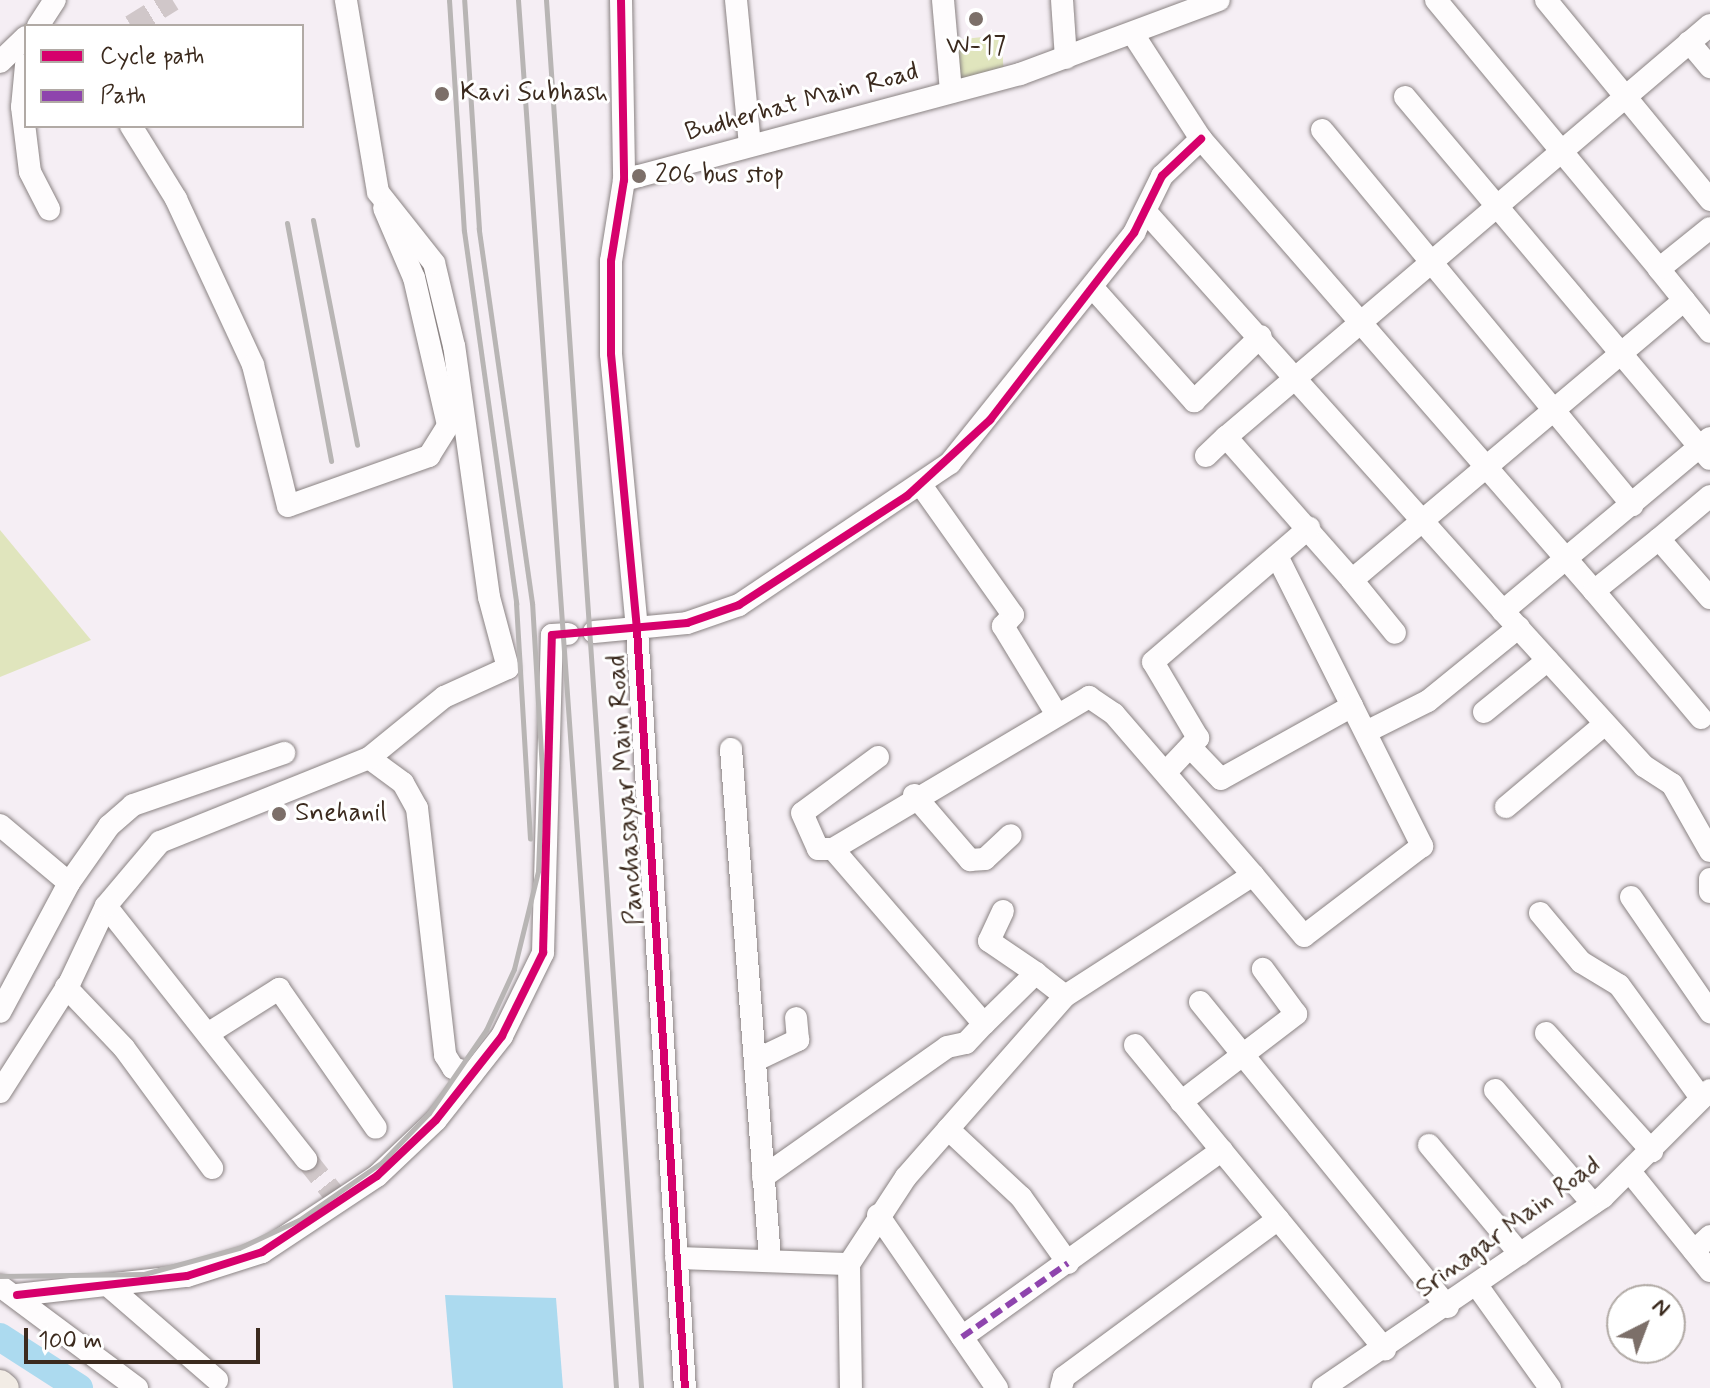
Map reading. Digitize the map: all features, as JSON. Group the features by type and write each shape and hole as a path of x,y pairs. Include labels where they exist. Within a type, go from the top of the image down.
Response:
{"main road":[{"path":"0,1384 5,1388"}],"street":[{"path":"39,24 55,0"},
{"path":"132,128 176,199 253,365 288,506 429,456 448,425 414,278 378,192 346,0"},
{"name":"Panchasayar Main Road","path":"621,0 624,180 609,296 637,630 685,1388"},
{"path":"736,0 750,145"},
{"path":"943,0 951,92"},
{"path":"1062,0 1066,58"},
{"name":"Budherhat Main Road","path":"624,180 1066,58 1133,34 1165,10 1219,0"},
{"path":"1436,0 1710,332"},
{"path":"1546,0 1710,200"},
{"path":"1206,456 1431,259 1710,25"},
{"path":"1133,34 1201,139 1364,318 1701,718"},
{"path":"1689,42 1710,67"},
{"path":"18,54 24,123"},
{"path":"1366,732 1428,701 1567,558 1707,448 1621,352 1405,97"},
{"path":"25,128 30,172 49,209"},
{"path":"1322,130 1632,505"},
{"path":"594,632 637,630 739,605 921,485 990,420 1093,288 1146,212 1162,176 1201,139"},
{"path":"0,1092 66,987 106,906 160,842 369,758 444,697 508,668 489,597 454,346 434,263 378,192"},
{"path":"1146,212 1261,336 1605,724 1672,784 1710,851"},
{"path":"1659,269 1710,228"},
{"path":"1093,288 1194,401 1261,336"},
{"path":"1352,580 1552,407 1684,300"},
{"path":"1226,437 1309,528 1395,633"},
{"path":"921,485 1013,615 1003,626 1056,713"},
{"path":"1594,591 1710,496"},
{"path":"1166,772 1193,750 1196,732 1153,662 1309,528"},
{"path":"1659,539 1710,598"},
{"path":"878,757 802,813 818,849 833,849 914,795 1089,697 1100,702 1166,772 1304,936 1422,846 1277,556"},
{"path":"8,1290 112,1289 187,1276 262,1252 377,1176 472,1074 502,1036 543,953 552,635 568,634"},
{"path":"1484,712 1548,660"},
{"path":"1193,750 1221,779 1352,706"},
{"path":"1506,807 1605,724"},
{"path":"731,749 770,1259"},
{"path":"0,1012 69,883 109,826 133,805 284,753"},
{"path":"369,758 413,796 445,1055 453,1068 472,1074"},
{"path":"914,795 970,860 985,859 1011,835"},
{"path":"0,825 69,883"},
{"path":"833,849 984,1024"},
{"path":"851,1388 849,1264 878,1215 948,1129 1065,996 1253,875"},
{"path":"1710,879 1710,892"},
{"path":"1631,897 1710,1012"},
{"path":"106,906 306,1159"},
{"path":"1003,911 989,941 1065,996"},
{"path":"1540,913 1581,962 1619,985 1705,1094"},
{"path":"1181,1102 1242,1060 1296,1014 1263,969"},
{"path":"763,1177 947,1047 966,1043 1036,973"},
{"path":"66,987 124,1048 212,1168"},
{"path":"209,1033 279,989 376,1128"},
{"path":"1200,1002 1242,1060 1448,1307"},
{"path":"756,1060 798,1040 796,1018"},
{"path":"1546,1033 1652,1151"},
{"path":"1135,1045 1385,1349"},
{"path":"1495,1090 1593,1204"},
{"name":"Srinagar Main Road","path":"1323,1388 1478,1287 1593,1204 1631,1173 1705,1094"},
{"path":"948,1129 1021,1197 1068,1263"},
{"path":"1429,1145 1520,1254"},
{"path":"962,1337 1222,1150"},
{"path":"1631,1173 1702,1244 1710,1271"},
{"path":"878,1215 997,1388"},
{"path":"1061,1388 1064,1377 1278,1219"},
{"path":"676,1258 849,1264"},
{"path":"1478,1287 1550,1388"},
{"path":"112,1289 217,1380"},
{"path":"8,1290 137,1388"}],"green space":[{"path":"1001,35 1004,74 955,87 955,40"},
{"path":"0,530 91,640 0,677"}],"water":[{"path":"445,1295 556,1298 563,1388 453,1388"}],"waterway":[{"path":"0,1337 79,1388"}],"tunnel":[{"path":"134,24 173,0"},
{"path":"306,1159 340,1202"}],"railway":[{"path":"449,0 464,231 516,603 530,839"},
{"path":"0,1276 144,1274 239,1248 299,1220 382,1162 429,1113 486,1030 514,969 538,871 542,770 532,603 479,229 464,0"},
{"path":"518,0 616,1388"},
{"path":"546,0 641,1388"},
{"path":"313,220 357,445"},
{"path":"287,223 331,461"}],"marked path":[{"path":"962,1337 1068,1263"}],"cycle path":[{"path":"621,0 624,180 611,261 611,354 637,630 685,1388"},
{"path":"17,1295 187,1276 262,1252 377,1176 436,1120 502,1036 543,953 552,635 687,623 739,605 907,496 990,420 1134,233 1162,176 1201,139"}],"place":[{"name":"W-17","path":"976,19"},
{"name":"Kavi Subhash","path":"442,94"},
{"name":"206 bus stop","path":"639,176"},
{"name":"Snehanil","path":"279,814"}]}
